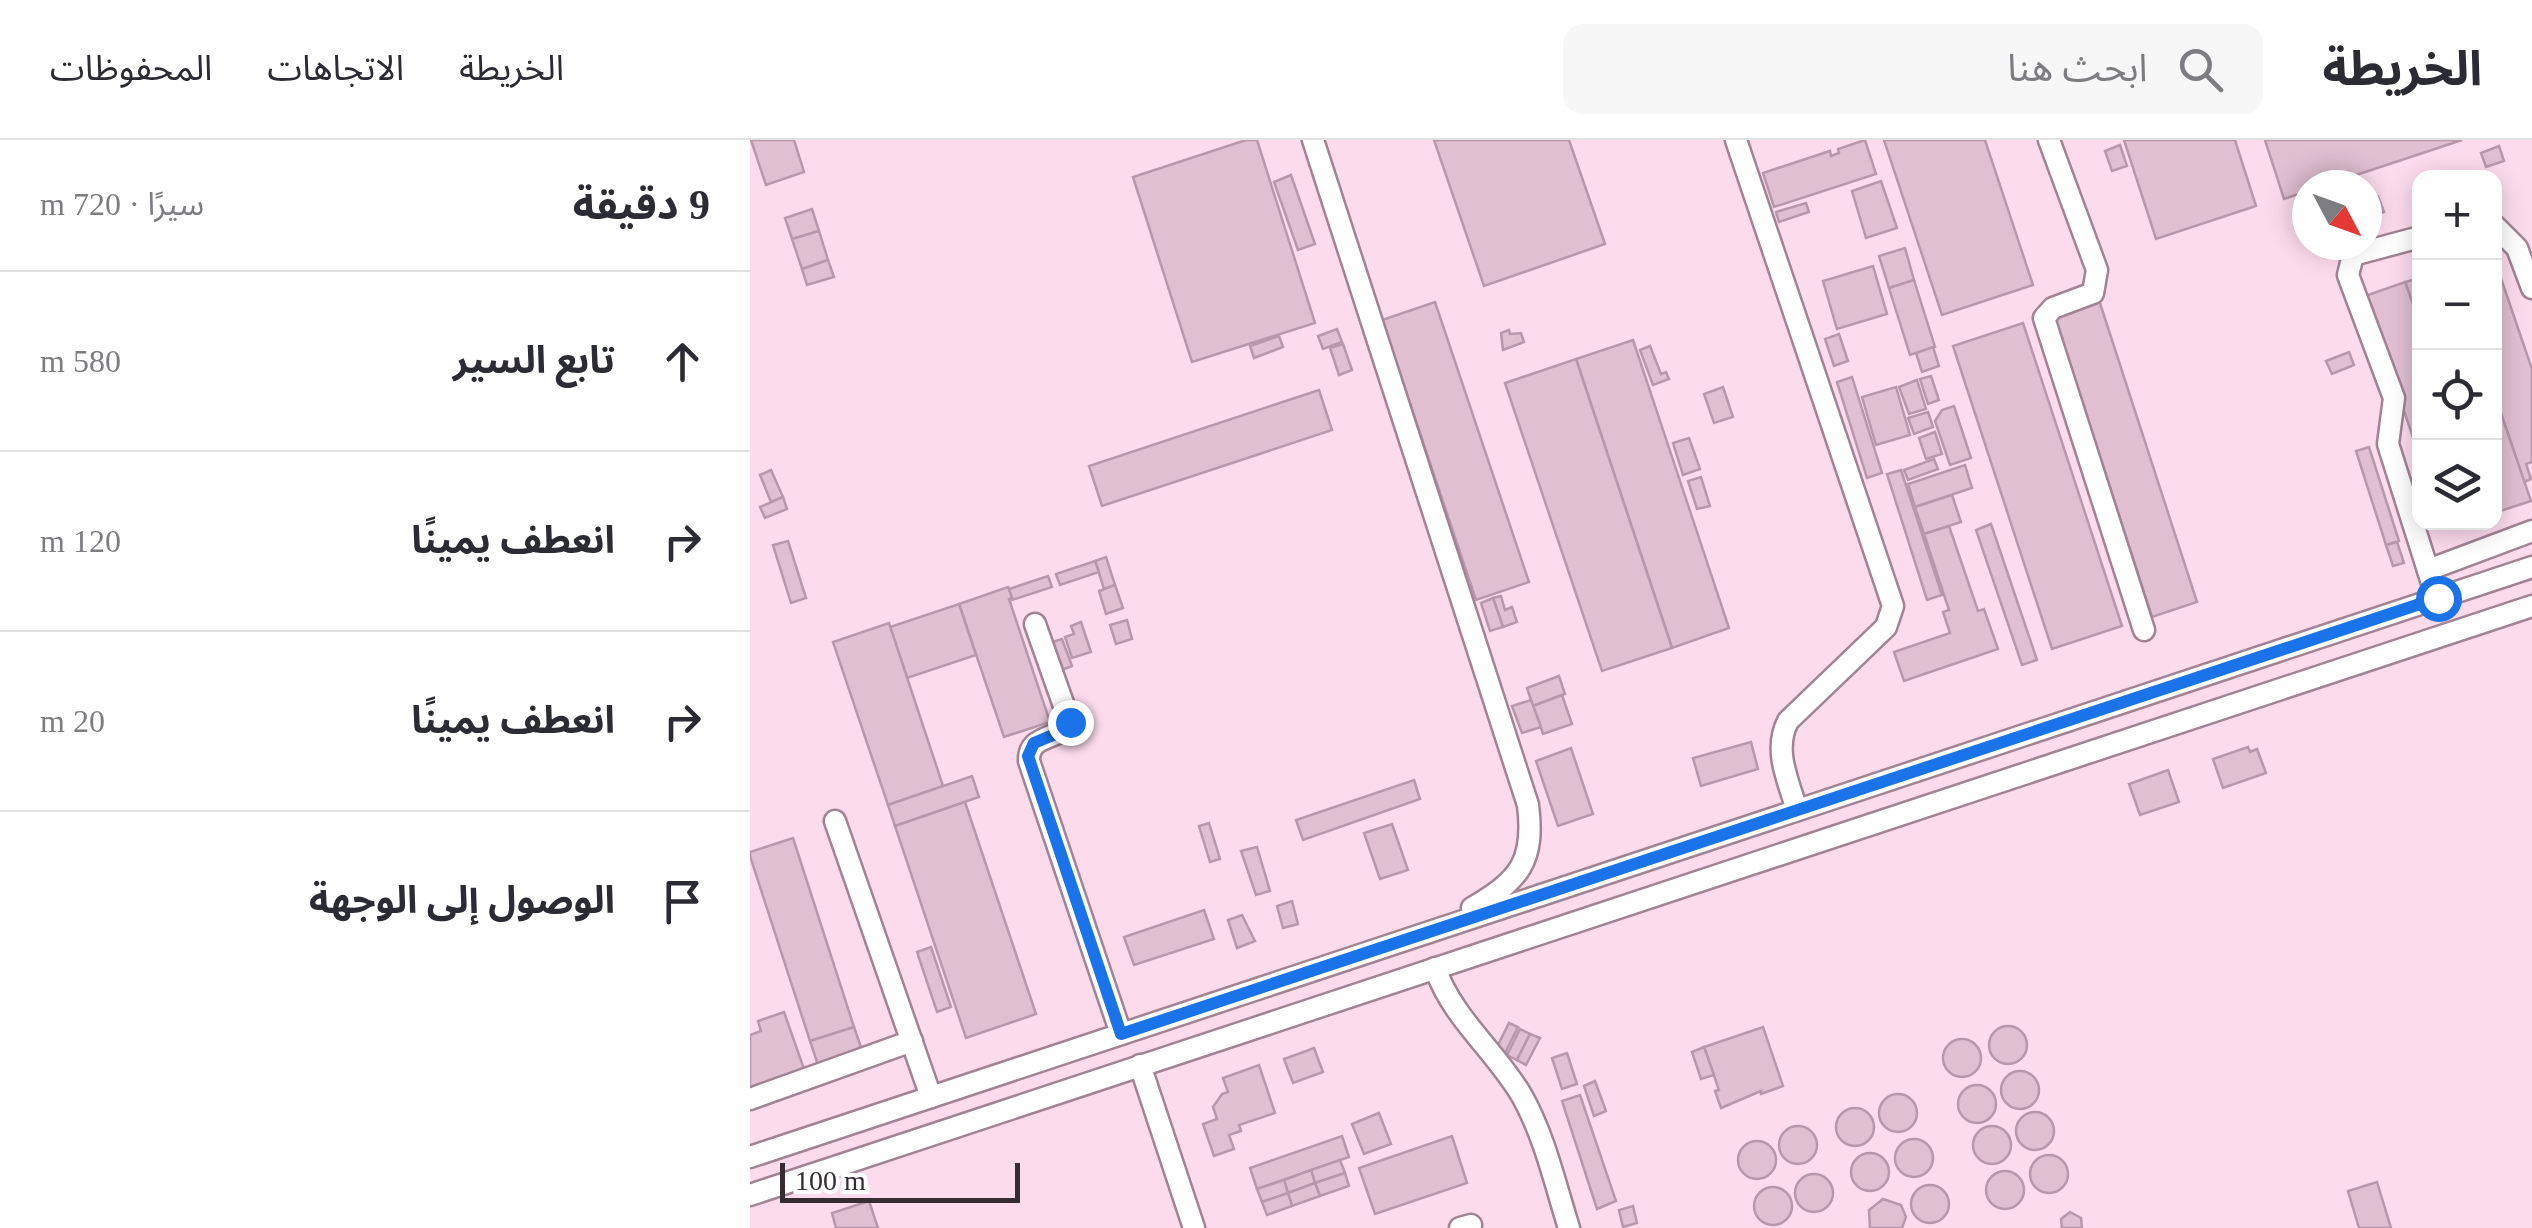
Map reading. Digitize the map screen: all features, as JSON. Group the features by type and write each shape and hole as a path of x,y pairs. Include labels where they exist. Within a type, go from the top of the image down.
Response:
{"street":[{"path":"1313,140 1528,805 1532,834 1527,857 1516,878 1495,895 1390,944"},
{"path":"1736,140 1893,606 1886,627 1788,721 1781,735 1779,748 1796,810"},
{"path":"2049,140 2097,270 2093,293 2053,308 2044,318 2144,630"},
{"path":"2502,233 2517,248 2532,288"},
{"path":"2412,239 2353,254 2348,275 2394,398 2388,444 2438,598"},
{"path":"2428,570 2532,531"},
{"path":"750,1157 2532,568"},
{"path":"750,1194 2532,606"},
{"path":"1035,624 1070,722 1065,730 1034,743 1029,761 1121,1034"},
{"path":"835,821 931,1097"},
{"path":"1435,968 1451,1006 1509,1076 1531,1114 1570,1228"},
{"path":"750,1099 912,1042"},
{"path":"1140,1065 1194,1228"}],"building":[{"path":"751,140 794,140 804,172 766,185"},
{"path":"1246,140 1257,140 1315,323 1192,362 1133,177"},
{"path":"1434,140 1569,140 1605,244 1484,286"},
{"path":"1865,140 1876,174 1774,207 1763,173 1830,151 1831,156 1839,153 1838,149"},
{"path":"1884,140 1985,140 2033,285 1942,315"},
{"path":"2124,140 2235,140 2256,206 2156,239"},
{"path":"2265,140 2462,140 2371,170 2292,170 2292,196 2284,199"},
{"path":"2120,145 2127,166 2112,171 2105,151"},
{"path":"2499,146 2504,161 2486,167 2481,153"},
{"path":"1291,175 1315,244 1298,250 1274,182"},
{"path":"1881,181 1897,228 1866,238 1852,191"},
{"path":"1806,203 1809,212 1779,222 1776,212"},
{"path":"812,209 819,231 792,239 785,218"},
{"path":"819,231 828,260 802,269 792,239"},
{"path":"1905,248 1914,280 1889,288 1879,256"},
{"path":"828,260 834,277 807,285 802,269"},
{"path":"1873,266 1887,314 1837,329 1823,281"},
{"path":"1914,280 1935,347 1910,355 1889,288"},
{"path":"2412,280 2412,302 2405,282"},
{"path":"2502,281 2532,369 2532,462 2526,464 2531,479 2524,482 2502,417"},
{"path":"2405,282 2412,302 2412,434 2365,296"},
{"path":"2098,297 2197,602 2152,617 2053,312"},
{"path":"1435,302 1529,582 1476,600 1382,320"},
{"path":"2023,323 2122,626 2052,649 1953,346"},
{"path":"1337,329 1342,342 1323,349 1318,336"},
{"path":"1509,330 1510,334 1521,333 1524,342 1503,350 1501,333"},
{"path":"1839,334 1848,361 1834,366 1825,339"},
{"path":"1279,336 1283,347 1254,358 1250,346"},
{"path":"1633,340 1729,628 1672,648 1576,359"},
{"path":"1343,344 1352,370 1339,375 1330,348"},
{"path":"1650,346 1661,374 1666,372 1669,379 1653,385 1640,350"},
{"path":"1933,347 1939,366 1922,372 1916,353"},
{"path":"2349,352 2354,365 2332,374 2326,361"},
{"path":"1576,359 1672,648 1602,671 1505,383"},
{"path":"1931,376 1939,400 1928,404 1920,379"},
{"path":"1852,377 1882,473 1867,478 1837,382"},
{"path":"1917,380 1926,409 1909,414 1899,387"},
{"path":"1723,387 1733,417 1714,423 1704,394"},
{"path":"1896,387 1910,435 1876,445 1862,397"},
{"path":"1319,390 1332,430 1102,506 1089,466"},
{"path":"1954,406 1971,458 1950,465 1935,421 1942,410"},
{"path":"1928,412 1933,427 1914,434 1908,418"},
{"path":"2502,416 2531,501 2502,510"},
{"path":"1935,432 1942,454 1926,459 1919,438"},
{"path":"1689,438 1700,469 1683,475 1673,443"},
{"path":"2369,447 2399,541 2386,545 2356,451"},
{"path":"1934,459 1938,469 1908,480 1904,470"},
{"path":"1965,465 1972,488 1915,507 1908,484"},
{"path":"771,470 783,497 771,502 760,475"},
{"path":"1901,470 1942,595 1927,600 1887,474"},
{"path":"1701,477 1710,506 1697,509 1688,481"},
{"path":"1952,495 1961,522 1924,534 1915,507"},
{"path":"783,497 787,509 765,518 760,507"},
{"path":"1991,524 2037,660 2022,665 1976,530"},
{"path":"1949,526 1978,611 1984,609 1998,649 1904,681 1894,652 1950,633 1943,612 1949,610 1924,534"},
{"path":"788,541 806,598 791,603 773,545"},
{"path":"2397,542 2404,563 2393,566 2386,545"},
{"path":"1106,557 1115,585 1104,589 1095,561"},
{"path":"1095,561 1099,572 1060,585 1056,574"},
{"path":"1048,576 1052,587 1012,600 1009,589"},
{"path":"1115,585 1123,608 1106,614 1099,591"},
{"path":"1008,587 1050,722 1004,737 959,604"},
{"path":"1501,596 1505,610 1512,607 1517,622 1503,627 1493,598"},
{"path":"1493,598 1503,627 1490,631 1481,603"},
{"path":"959,604 976,655 907,678 890,627"},
{"path":"1127,620 1132,639 1116,644 1110,625"},
{"path":"1081,622 1091,652 1072,658 1065,637 1074,634 1071,626"},
{"path":"889,623 943,786 888,805 833,642"},
{"path":"1062,639 1072,666 1059,671 1049,643"},
{"path":"1559,676 1565,694 1533,706 1527,688"},
{"path":"1562,695 1572,724 1543,734 1533,706"},
{"path":"1531,700 1541,727 1522,733 1512,706"},
{"path":"1751,742 1758,769 1701,786 1693,758"},
{"path":"2248,747 2250,752 2257,749 2266,773 2223,788 2213,759"},
{"path":"1571,748 1593,814 1558,826 1536,761"},
{"path":"2168,770 2179,802 2140,815 2129,784"},
{"path":"972,776 979,797 895,826 888,805"},
{"path":"1414,780 1420,799 1303,840 1296,820"},
{"path":"965,802 1036,1014 966,1038 895,826"},
{"path":"1209,823 1220,859 1210,862 1199,826"},
{"path":"1392,824 1408,870 1380,879 1364,833"},
{"path":"793,838 854,1027 810,1041 750,856 750,852"},
{"path":"1257,847 1270,891 1256,895 1241,851"},
{"path":"1292,901 1298,924 1283,928 1277,906"},
{"path":"1204,910 1214,939 1134,965 1124,937"},
{"path":"1242,915 1255,941 1237,948 1228,920"},
{"path":"931,947 951,1007 937,1012 917,952"},
{"path":"784,1012 804,1069 750,1088 750,1035 761,1031 758,1021"},
{"path":"1509,1023 1518,1027 1504,1055 1495,1051"},
{"path":"2008,1026 2021,1032 2027,1045 2021,1058 2008,1064 1995,1058 1989,1045 1995,1032"},
{"path":"854,1027 863,1053 819,1068 810,1041"},
{"path":"1763,1027 1783,1086 1721,1108 1704,1047"},
{"path":"1520,1029 1530,1034 1517,1060 1507,1055"},
{"path":"1530,1034 1540,1038 1526,1065 1517,1060"},
{"path":"1962,1039 1975,1045 1981,1058 1975,1071 1962,1077 1949,1071 1943,1058 1949,1045"},
{"path":"1704,1047 1714,1075 1701,1079 1692,1052"},
{"path":"1314,1048 1323,1072 1293,1083 1284,1059"},
{"path":"1567,1053 1577,1084 1562,1089 1552,1058"},
{"path":"1259,1065 1275,1113 1239,1125 1241,1131 1229,1135 1234,1149 1214,1156 1203,1124 1217,1119 1213,1107 1228,1092 1223,1078"},
{"path":"2020,1071 2033,1077 2039,1090 2033,1103 2020,1109 2007,1103 2001,1090 2007,1077"},
{"path":"1595,1081 1606,1111 1594,1116 1584,1086"},
{"path":"1977,1085 1990,1091 1996,1104 1990,1117 1977,1123 1964,1117 1958,1104 1964,1091"},
{"path":"1898,1094 1911,1100 1917,1113 1911,1126 1898,1132 1885,1126 1879,1113 1885,1100"},
{"path":"1580,1095 1616,1201 1597,1209 1562,1101"},
{"path":"1855,1108 1868,1114 1874,1127 1868,1140 1855,1146 1842,1140 1836,1127 1842,1114"},
{"path":"2035,1112 2048,1118 2054,1131 2048,1144 2035,1150 2022,1144 2016,1131 2022,1118"},
{"path":"1379,1113 1391,1144 1364,1154 1352,1124"},
{"path":"1798,1126 1811,1132 1817,1145 1811,1158 1798,1164 1785,1158 1779,1145 1785,1132"},
{"path":"1992,1126 2005,1132 2011,1145 2005,1158 1992,1164 1979,1158 1973,1145 1979,1132"},
{"path":"1342,1136 1349,1157 1257,1189 1250,1168"},
{"path":"1452,1136 1467,1183 1375,1214 1359,1168"},
{"path":"1914,1139 1927,1145 1933,1158 1927,1171 1914,1177 1901,1171 1895,1158 1901,1145"},
{"path":"1757,1141 1770,1147 1776,1160 1770,1173 1757,1179 1744,1173 1738,1160 1744,1147"},
{"path":"1870,1153 1883,1159 1889,1172 1883,1185 1870,1191 1857,1185 1851,1172 1857,1159"},
{"path":"2049,1155 2062,1161 2068,1174 2062,1187 2049,1193 2036,1187 2030,1174 2036,1161"},
{"path":"1340,1160 1345,1173 1315,1183 1311,1170"},
{"path":"1311,1170 1315,1183 1288,1193 1284,1180"},
{"path":"2005,1171 2018,1177 2024,1190 2018,1203 2005,1209 1992,1203 1986,1190 1992,1177"},
{"path":"1345,1173 1349,1186 1320,1196 1315,1183"},
{"path":"1814,1174 1827,1180 1833,1193 1827,1206 1814,1212 1801,1206 1795,1193 1801,1180"},
{"path":"1284,1180 1288,1193 1262,1202 1257,1189"},
{"path":"2377,1182 2391,1228 2359,1228 2348,1191"},
{"path":"1315,1183 1320,1196 1292,1206 1288,1193"},
{"path":"1930,1185 1943,1191 1949,1204 1943,1217 1930,1223 1917,1217 1911,1204 1917,1191"},
{"path":"1773,1187 1786,1193 1792,1206 1786,1219 1773,1225 1760,1219 1754,1206 1760,1193"},
{"path":"1288,1193 1292,1206 1267,1215 1262,1202"},
{"path":"1883,1199 1901,1205 1906,1217 1902,1228 1870,1228 1869,1210"},
{"path":"869,1201 878,1228 836,1228 832,1213"},
{"path":"1633,1206 1637,1223 1623,1227 1619,1210"},
{"path":"2070,1212 2081,1218 2082,1228 2062,1228 2061,1219"}],"route":[{"path":"1070,722 1065,730 1034,743 1028,756 1121,1034 2438,598"}]}
